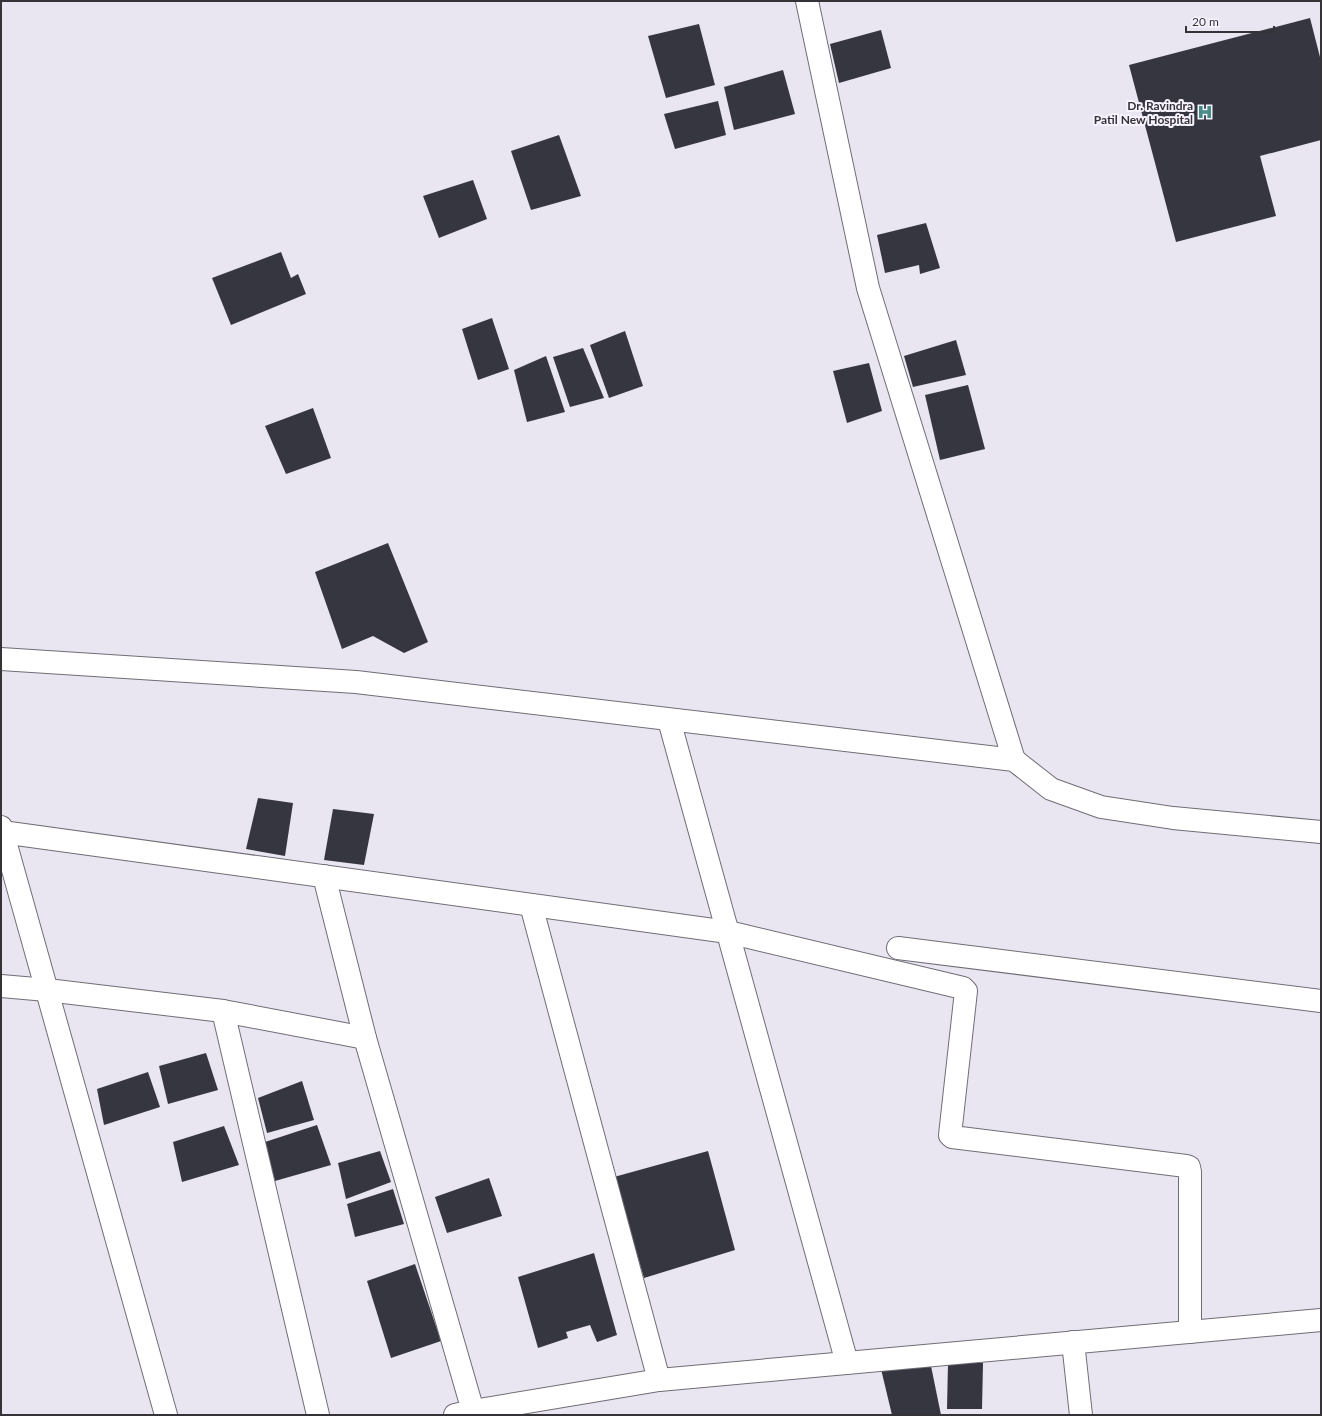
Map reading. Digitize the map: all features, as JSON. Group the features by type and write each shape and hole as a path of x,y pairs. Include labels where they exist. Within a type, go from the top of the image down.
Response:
{"street":[{"path":"807,1 868,288 1014,760"},
{"path":"1,659 356,682 1014,760 1052,789 1101,807 1173,818 1321,832"},
{"path":"669,720 847,1363"},
{"path":"166,1415 2,829 324,876 728,932 964,988 966,991 950,1133 952,1137 1189,1167 1190,1332"},
{"path":"324,876 464,1413 659,1380 1321,1320"},
{"path":"531,905 659,1380"},
{"path":"898,948 1321,1001"},
{"path":"1,986 223,1011 365,1038"},
{"path":"223,1011 318,1415"},
{"path":"1074,1342 1080,1415"}],"building":[{"path":"1310,18 1321,61 1321,140 1260,156 1276,216 1176,242 1129,65"},
{"path":"699,24 715,85 666,98 648,36"},
{"path":"881,30 891,68 839,83 830,44"},
{"path":"783,70 795,114 734,130 724,87"},
{"path":"718,101 726,135 675,149 664,114"},
{"path":"559,135 581,196 531,210 511,151"},
{"path":"473,180 487,219 439,238 423,196"},
{"path":"926,223 940,268 920,274 919,265 885,273 877,235"},
{"path":"281,252 291,278 298,274 306,294 231,325 212,278"},
{"path":"492,318 509,369 478,380 462,329"},
{"path":"625,331 643,386 609,398 590,345"},
{"path":"956,340 966,375 913,387 904,356"},
{"path":"583,348 604,398 570,407 553,357"},
{"path":"546,356 565,412 527,422 514,370"},
{"path":"869,363 882,411 847,423 833,371"},
{"path":"968,385 985,449 940,460 925,395"},
{"path":"313,408 331,458 286,474 265,426"},
{"path":"388,543 428,642 404,653 373,636 342,649 315,572"},
{"path":"258,798 293,803 285,856 246,849"},
{"path":"333,809 374,814 364,865 324,860"},
{"path":"206,1053 218,1090 168,1104 159,1066"},
{"path":"148,1072 160,1107 104,1125 97,1089"},
{"path":"302,1081 314,1120 267,1133 258,1098"},
{"path":"317,1125 331,1165 275,1181 265,1142"},
{"path":"224,1126 239,1165 182,1182 173,1142"},
{"path":"380,1151 391,1182 346,1199 338,1163"},
{"path":"708,1151 735,1250 644,1278 614,1177"},
{"path":"489,1178 502,1216 447,1233 435,1197"},
{"path":"393,1189 404,1224 355,1237 347,1204"},
{"path":"594,1253 617,1335 597,1342 590,1325 566,1332 568,1338 538,1348 518,1277"},
{"path":"415,1264 441,1341 391,1358 367,1281"},
{"path":"948,1363 983,1363 982,1409 947,1409"},
{"path":"931,1366 941,1415 892,1415 881,1369"}],"place":[{"name":"Dr. Ravindra Patil New Hospital","path":"1205,112"}]}
